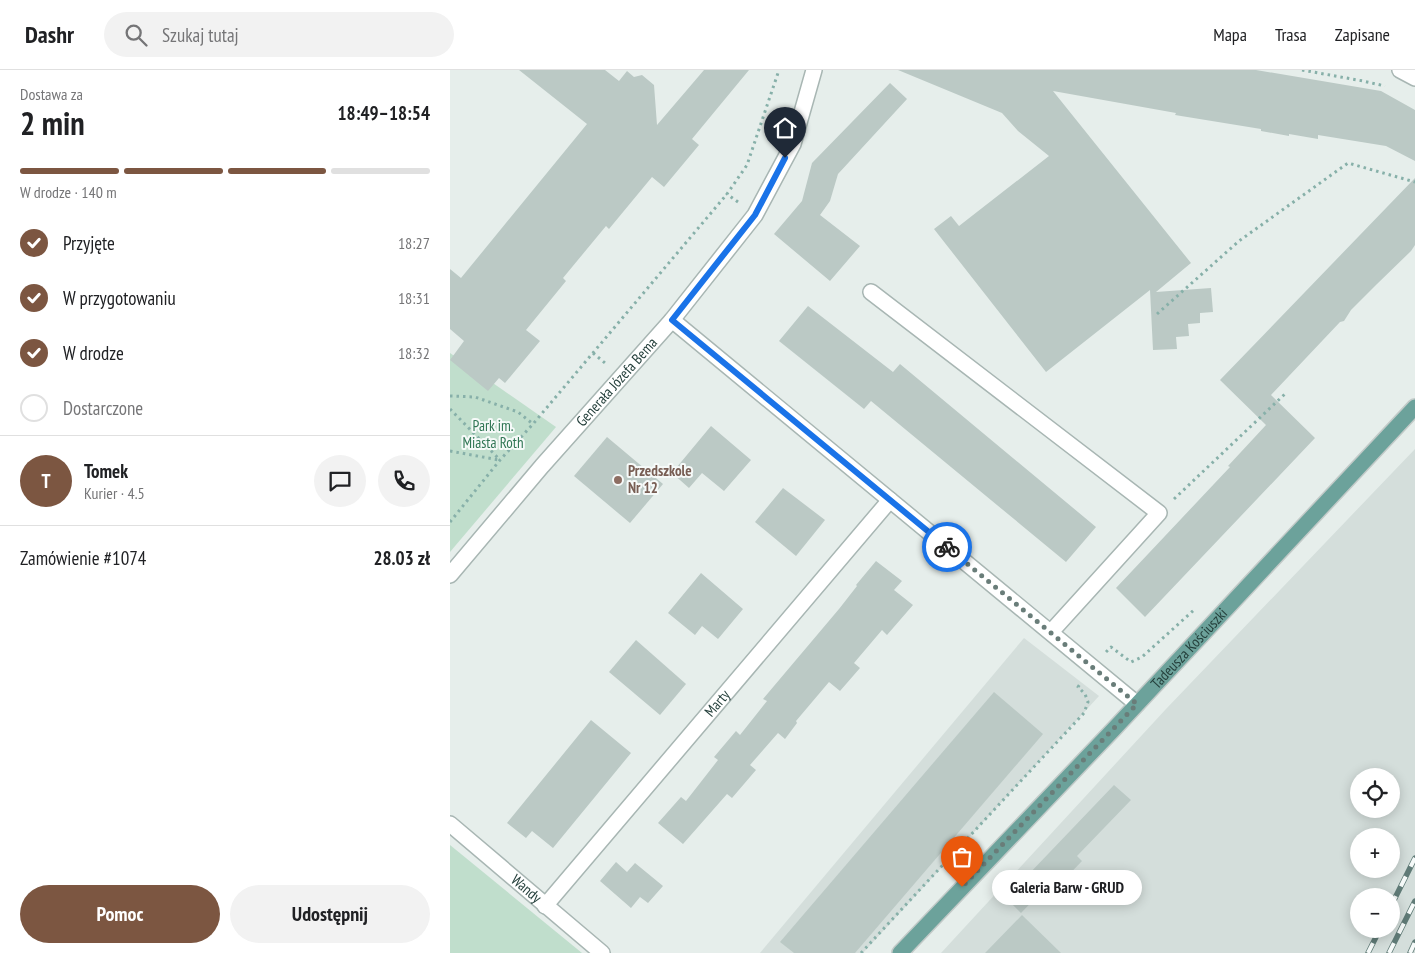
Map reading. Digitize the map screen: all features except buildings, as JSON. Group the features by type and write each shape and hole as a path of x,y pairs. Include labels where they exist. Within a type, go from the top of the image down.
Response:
{"main road":[{"name":"Tadeusza Kościuszki","path":"900,953 1415,408"}],"street":[{"name":"Generała Józefa Bema","path":"450,576 542,466 672,320 755,215 793,144 814,70"},
{"path":"1400,70 1415,78"},
{"path":"871,292 1159,513 1051,632"},
{"path":"672,320 1137,704"},
{"name":"Marty","path":"545,906 890,500"},
{"name":"Wandy","path":"450,824 602,953"}],"path":[{"path":"450,522 500,460 533,424 727,194 747,165 779,70"},
{"path":"1302,70 1381,84 1390,89"},
{"path":"1157,314 1238,241 1348,163 1415,182"},
{"path":"727,194 755,215"},
{"path":"1159,513 1286,394"},
{"path":"450,396 475,397 518,412 533,424"},
{"path":"450,409 500,460"},
{"path":"450,451 500,460"},
{"path":"861,953 1084,712 1087,707 1087,697 1078,687"}],"shaded area":[{"path":"1415,449 1415,953 941,953 1166,709"},
{"path":"1024,638 1099,696 863,953 760,953"}],"green space":[{"name":"Park im. Miasta Roth","path":"450,353 556,427 450,552"},
{"path":"450,845 582,953 450,953"}],"railway":[{"path":"1400,888 1415,858"},
{"path":"1389,953 1415,901"},
{"path":"1368,953 1376,938"},
{"path":"1410,953 1415,942"}],"way so far":[{"path":"947,547 1137,704 962,887"}],"place":[{"name":"Przedszkole Nr 12","path":"618,480"},
{"name":"Galeria Barw - GRUD","path":"962,887"}],"route":[{"path":"785,158 755,215 672,320 947,547"}]}
